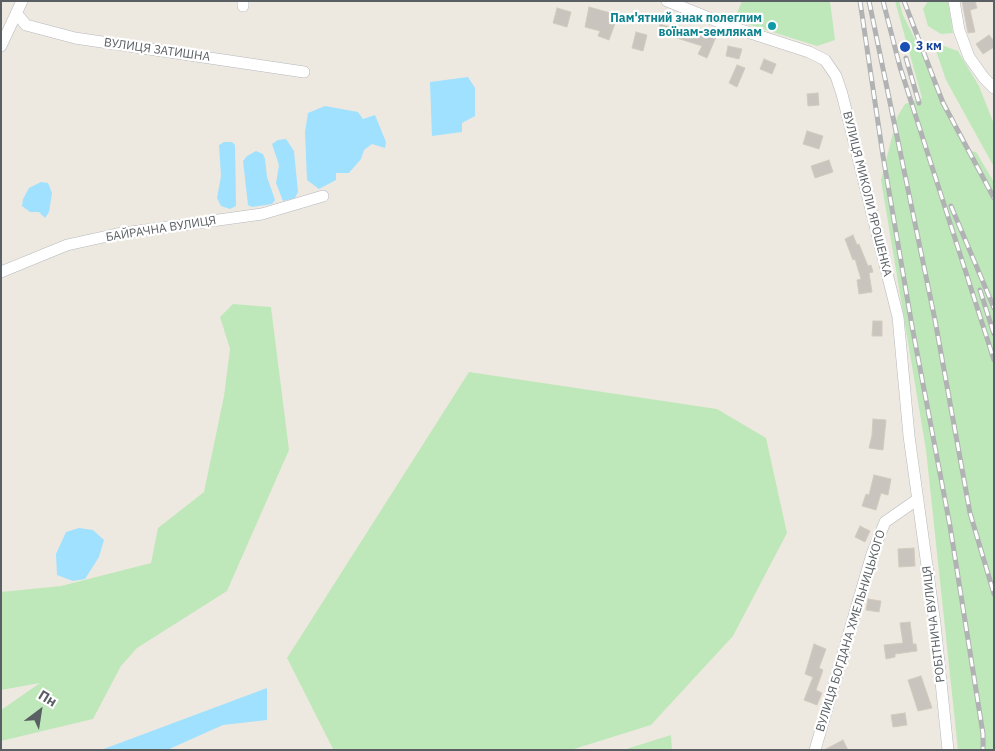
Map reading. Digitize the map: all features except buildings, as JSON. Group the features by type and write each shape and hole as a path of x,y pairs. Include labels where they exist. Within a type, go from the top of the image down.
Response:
{"street":[{"path":"1,46 22,1"},
{"name":"ВУЛИЦЯ МИКОЛИ ЯРОШЕНКА","path":"667,1 729,26 809,52 825,60 832,68 842,94 898,317 918,499"},
{"path":"954,1 959,30 969,57 984,78 994,88"},
{"name":"ВУЛИЦЯ ЗАТИШНА","path":"17,14 26,25 75,38 304,72"},
{"name":"БАЙРАЧНА ВУЛИЦЯ","path":"1,272 67,245 117,234 262,214 323,196"},
{"name":"ВУЛИЦЯ БОГДАНА ХМЕЛЬНИЦЬКОГО","path":"815,750 872,554 885,522 918,499"},
{"name":"РОБІТНИЧА ВУЛИЦЯ","path":"918,499 935,624 948,750"}],"green space":[{"path":"742,1 830,1 835,40 817,46 734,20"},
{"path":"895,1 899,1 903,15 970,151 976,152 994,182 994,750 958,750 926,450 881,180 897,117 905,104 922,98"},
{"path":"928,1 948,1 953,33 941,34 928,26 923,9"},
{"path":"933,42 958,51 979,86 994,124 994,167 946,80"},
{"path":"233,304 271,307 289,450 227,591 137,648 121,666 93,719 1,741 1,710 40,683 1,690 1,592 61,586 151,563 158,528 204,492 224,396 230,349 220,317"},
{"path":"469,372 717,409 766,438 787,533 733,636 651,725 571,750 333,749 287,658"},
{"path":"671,735 672,750 623,750"}],"water":[{"path":"468,77 475,88 475,116 462,123 462,132 432,136 430,82"},
{"path":"325,106 358,112 363,119 375,115 386,142 385,148 372,144 364,150 361,159 349,173 336,173 336,180 319,189 307,180 305,132 308,113"},
{"path":"286,139 294,151 298,192 295,198 283,201 276,183 279,165 272,144 278,140"},
{"path":"224,142 232,142 235,145 236,206 230,209 221,206 217,198 221,176 219,145"},
{"path":"256,151 263,154 265,159 267,177 275,200 272,204 252,207 248,205 243,161 247,156"},
{"path":"41,182 48,183 52,193 49,212 45,218 39,212 30,212 22,206 23,199 29,188"},
{"path":"79,528 93,530 104,540 99,557 85,579 73,581 57,575 56,554 66,532"},
{"path":"267,688 267,720 223,725 167,750 101,750"}],"railway":[{"path":"860,1 883,156 912,326 950,526 983,734 983,750"},
{"path":"869,1 935,320 970,513 994,594"},
{"path":"883,1 900,67 994,360"},
{"path":"904,1 943,103 994,198"},
{"path":"906,58 919,103"},
{"path":"951,206 994,308"},
{"path":"980,290 994,334"}],"place":[{"name":"Пам'ятний знак полеглим воїнам-землякам","path":"772,26"},
{"name":"3 км","path":"905,47"}]}
